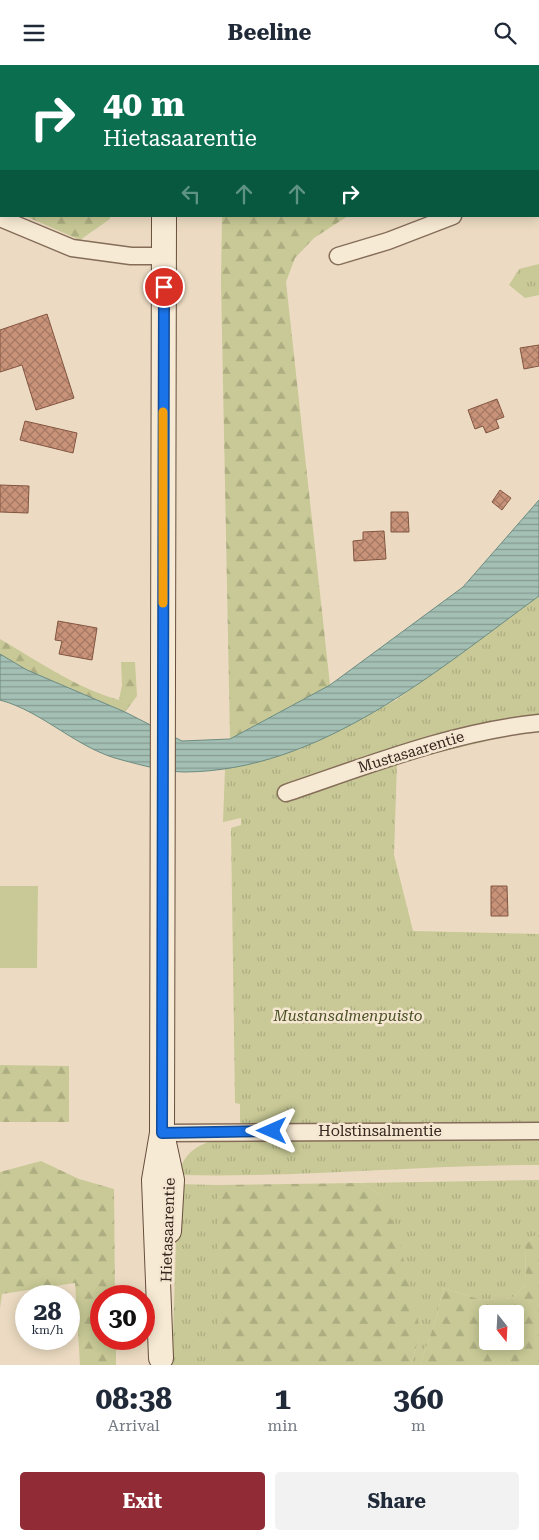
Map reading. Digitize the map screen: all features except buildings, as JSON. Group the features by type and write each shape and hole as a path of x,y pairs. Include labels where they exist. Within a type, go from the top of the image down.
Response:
{"street":[{"name":"Hietasaarentie","path":"161,1361 154,1180 162,1133 164,217"},
{"path":"338,257 388,241 450,217"},
{"path":"0,218 72,248 131,256 164,257"},
{"name":"Mustasaarentie","path":"286,793 440,742 497,727 539,723"},
{"name":"Holstinsalmentie","path":"162,1133 539,1131"}],"green space":[{"path":"27,217 110,217 110,219 80,240"},
{"path":"222,217 346,217 314,238 295,258 286,282 330,685 230,739 221,282"},
{"path":"539,264 539,295 525,298 509,285 519,269"},
{"name":"Mustansalmenpuisto","path":"539,596 539,729 397,762 394,855 413,931 539,934 539,1123 240,1123 240,1104 235,1103 231,828 241,825 241,818 223,822 225,769 300,749 396,700"},
{"path":"0,639 72,681 119,700 122,685 121,662 135,662 137,696 125,712 27,670 0,654"},
{"path":"0,886 38,886 37,968 0,968"},
{"path":"0,1065 69,1066 69,1122 0,1122"},
{"path":"219,1139 539,1139 539,1165 269,1175 179,1175 184,1161 193,1150 205,1143"},
{"path":"41,1161 79,1179 114,1189 115,1285 90,1285 90,1350 116,1350 116,1365 80,1365 80,1285 75,1285 75,1283 62,1285 15,1285 15,1292 2,1294 0,1308 0,1172"},
{"path":"539,1180 539,1233 525,1244 526,1284 512,1298 482,1300 443,1288 437,1316 420,1365 411,1365 419,1338 378,1193 360,1183"},
{"path":"360,1183 378,1193 396,1229 418,1318 419,1338 411,1365 217,1365 217,1185"},
{"path":"178,1184 217,1185 217,1365 172,1365"},
{"path":"539,1233 539,1365 420,1365 437,1316 443,1288 482,1300 512,1298 526,1284 525,1244"}],"shaded area":[{"path":"539,500 539,596 417,685 374,712 329,736 283,755 235,767 185,772 162,770 106,755 90,748 31,713 0,700 0,654 27,670 125,712 182,741 230,739 330,685 463,587"}],"slow traffic":[{"path":"163,412 163,603"}],"route":[{"path":"164,287 162,1133 272,1131"}]}
